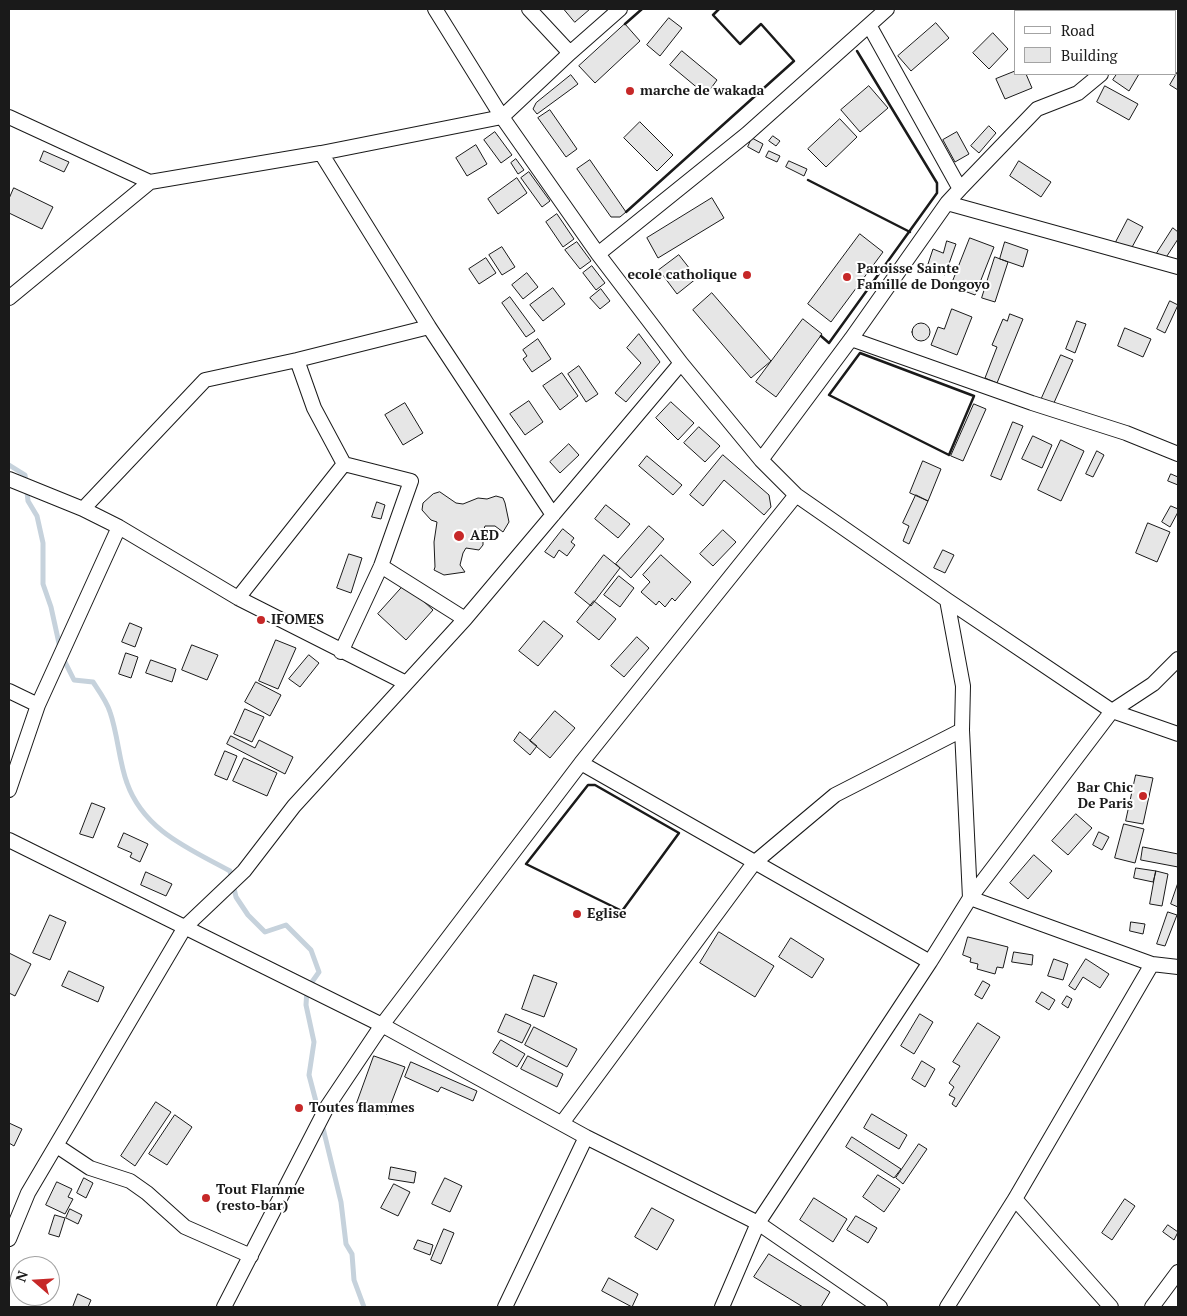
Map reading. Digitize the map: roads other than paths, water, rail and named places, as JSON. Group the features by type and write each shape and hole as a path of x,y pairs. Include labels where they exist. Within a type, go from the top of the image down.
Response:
{"street":[{"path":"435,9 502,117 598,254 681,363 761,460 796,495 1112,711 1178,734"},
{"path":"529,9 570,53"},
{"path":"9,298 150,182 321,153 502,117 620,9"},
{"path":"598,254 747,134 887,9"},
{"path":"869,25 960,189"},
{"path":"761,460 851,340 948,203 960,189 1037,109 1078,93 1101,75"},
{"path":"9,117 150,182"},
{"path":"321,153 429,326 553,515"},
{"path":"948,203 1178,267"},
{"path":"83,510 205,380 297,360 429,326"},
{"path":"851,340 1032,403 1126,433 1178,454"},
{"path":"297,360 314,408 344,464 412,481 381,566 341,652"},
{"path":"9,1240 28,1193 185,927 244,871 294,806 465,620 681,363"},
{"path":"238,598 344,464"},
{"path":"9,479 119,527 238,598 341,652 406,683"},
{"path":"224,1307 252,1256 327,1107 382,1025 581,763 796,495"},
{"path":"9,790 38,704 119,527"},
{"path":"381,566 465,620"},
{"path":"947,600 963,686 962,730 970,898"},
{"path":"722,1307 758,1223 970,898 1112,711 1153,684 1178,659"},
{"path":"9,691 38,704"},
{"path":"562,1123 754,863 834,794 962,730"},
{"path":"581,763 930,962"},
{"path":"9,840 382,1025 586,1137 758,1223 880,1307"},
{"path":"970,898 1152,964 1178,967"},
{"path":"948,1307 1015,1199 1152,964"},
{"path":"506,1307 586,1137"},
{"path":"57,1146 90,1168 130,1181 185,1227 252,1256"},
{"path":"1015,1199 1111,1307"},
{"path":"1152,1307 1178,1272"}],"waterway":[{"path":"9,465 25,475 28,501 37,516 43,543 43,584 51,607 60,648"},
{"path":"63,658 74,680 93,682 107,704 113,721 127,783 135,800 145,814 170,837 230,871 236,897 248,915 265,932 286,925 311,950 319,972 307,989 306,1005 314,1042 309,1075 319,1113"},
{"path":"322,1124 341,1202 346,1244 352,1254 354,1280 364,1307"}],"place":[{"name":"marche de wakada","path":"630,91"},
{"name":"ecole catholique","path":"747,275"},
{"name":"Paroisse Sainte Famille de Dongoyo","path":"847,277"},
{"name":"AED","path":"459,536"},
{"name":"IFOMES","path":"261,620"},
{"name":"Bar Chic De Paris","path":"1143,796"},
{"name":"Eglise","path":"577,914"},
{"name":"Toutes flammes","path":"299,1108"},
{"name":"Tout Flamme (resto-bar)","path":"206,1198"}]}
